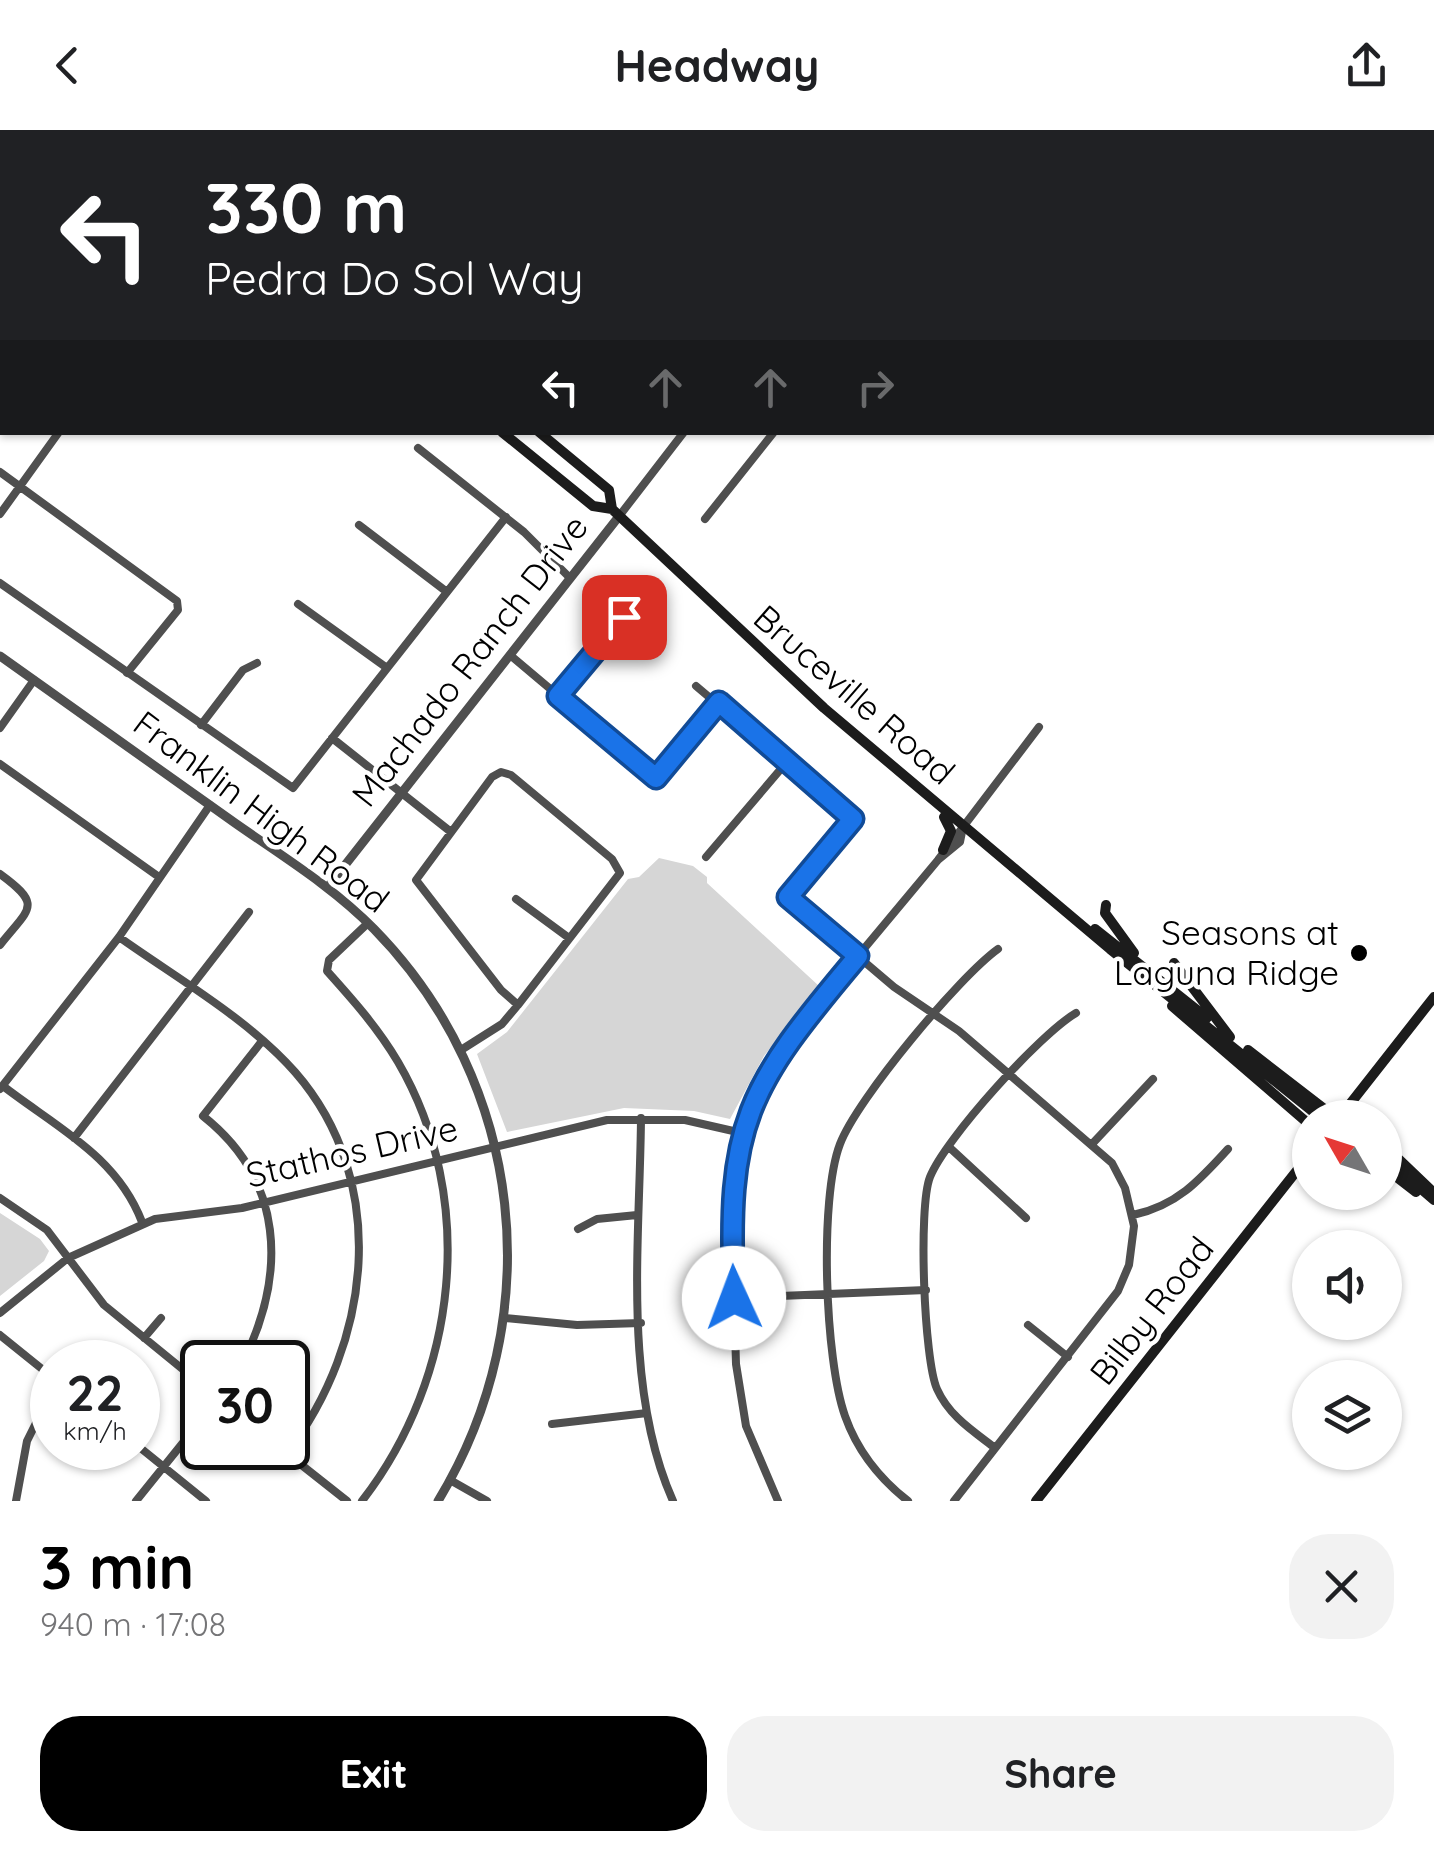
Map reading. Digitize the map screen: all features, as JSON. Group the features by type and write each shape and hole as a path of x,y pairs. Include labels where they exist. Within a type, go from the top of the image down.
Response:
{"main road":[{"name":"Bruceville Road","path":"506,435 593,506 616,512"},
{"name":"Bruceville Road","path":"543,435 608,490 616,512 747,639 963,827 1298,1100"},
{"path":"936,803 951,828 940,855"},
{"path":"1106,905 1105,913 1144,966"},
{"name":"Bruceville Road","path":"1069,913 1320,1100"},
{"path":"1174,963 1230,1036"},
{"path":"1156,986 1189,1022 1292,1109"},
{"path":"1355,1100 1434,999"},
{"path":"1402,1165 1434,1200"},
{"path":"1402,1173 1434,1200"},
{"name":"Bilby Road","path":"1036,1501 1292,1175"},
{"path":"1402,1179 1434,1200"}],"street":[{"path":"0,514 57,435"},
{"path":"616,512 681,435"},
{"path":"705,519 772,435"},
{"path":"418,448 506,517 570,578"},
{"path":"0,472 177,600 178,610 127,673"},
{"name":"Machado Ranch Drive","path":"327,888 570,578 616,512"},
{"path":"0,583 293,788 506,517"},
{"path":"359,525 448,592"},
{"path":"298,604 387,668"},
{"path":"558,696 624,617"},
{"path":"510,655 656,778 719,702"},
{"name":"Franklin High Road","path":"0,656 327,888 368,923 420,982 461,1050 496,1146 509,1232 505,1318 487,1396 438,1501"},
{"path":"201,725 243,670 257,663"},
{"path":"0,728 34,680"},
{"path":"696,686 853,819 788,897 1092,1143 1120,1178 1133,1214 1132,1254 1124,1281 954,1501"},
{"path":"776,1500 754,1451 741,1405 731,1190 742,1132 760,1085 782,1049 1040,727"},
{"path":"332,738 451,832"},
{"path":"706,857 786,763"},
{"path":"0,764 159,877"},
{"path":"461,1050 486,1037 518,1005 620,873 618,864 512,775 501,772 492,777 416,880 501,990 518,1005"},
{"path":"142,1222 116,1174 74,1138 1,1087 120,937 210,805"},
{"path":"0,874 27,894 29,900 27,910 0,945"},
{"path":"516,900 569,938"},
{"path":"74,1138 249,912"},
{"path":"362,1501 409,1426 428,1377 441,1326 448,1254 436,1161 398,1062 362,1010 327,971 329,960 368,923"},
{"path":"120,937 262,1042 312,1095 336,1138 350,1182 359,1245 353,1318 326,1396 310,1417"},
{"path":"908,1501 871,1464 845,1417 836,1382 828,1197 842,1141 867,1097 998,949"},
{"path":"995,1448 960,1420 937,1389 929,1356 926,1191 949,1147 1051,1030 1076,1013"},
{"path":"253,1340 270,1280 265,1203 244,1155 203,1116 262,1042"},
{"path":"1092,1143 1153,1079"},
{"path":"641,1118 636,1215 647,1413 673,1501"},
{"name":"Stathos Drive","path":"0,1313 68,1258 142,1222 265,1203 588,1124 641,1118 685,1120 742,1132"},
{"path":"949,1147 1026,1218"},
{"path":"1133,1214 1162,1207 1185,1194 1228,1149"},
{"path":"0,1198 48,1230 104,1304 180,1367"},
{"path":"578,1229 597,1219 636,1215"},
{"path":"734,1298 926,1290"},
{"path":"144,1338 161,1318"},
{"path":"505,1318 563,1325 641,1323"},
{"path":"1028,1325 1068,1356"},
{"path":"0,1335 30,1360"},
{"path":"552,1424 647,1413"},
{"path":"16,1501 30,1432"},
{"path":"136,1501 180,1446"},
{"path":"160,1464 206,1501"},
{"path":"308,1470 346,1501"},
{"path":"450,1480 487,1501"}],"shaded area":[{"path":"659,858 693,866 707,877 707,883 819,986 764,1056 730,1119 694,1111 624,1108 507,1132 477,1054 507,1032 628,879 639,877"},
{"path":"0,1213 40,1239 49,1251 44,1261 0,1296"}],"place":[{"name":"Seasons at Laguna Ridge","path":"1359,953"}],"route":[{"path":"624,617 558,696 656,778 719,702 853,819 788,897 858,956 782,1049 750,1108 737,1148 731,1190 734,1298"}]}
